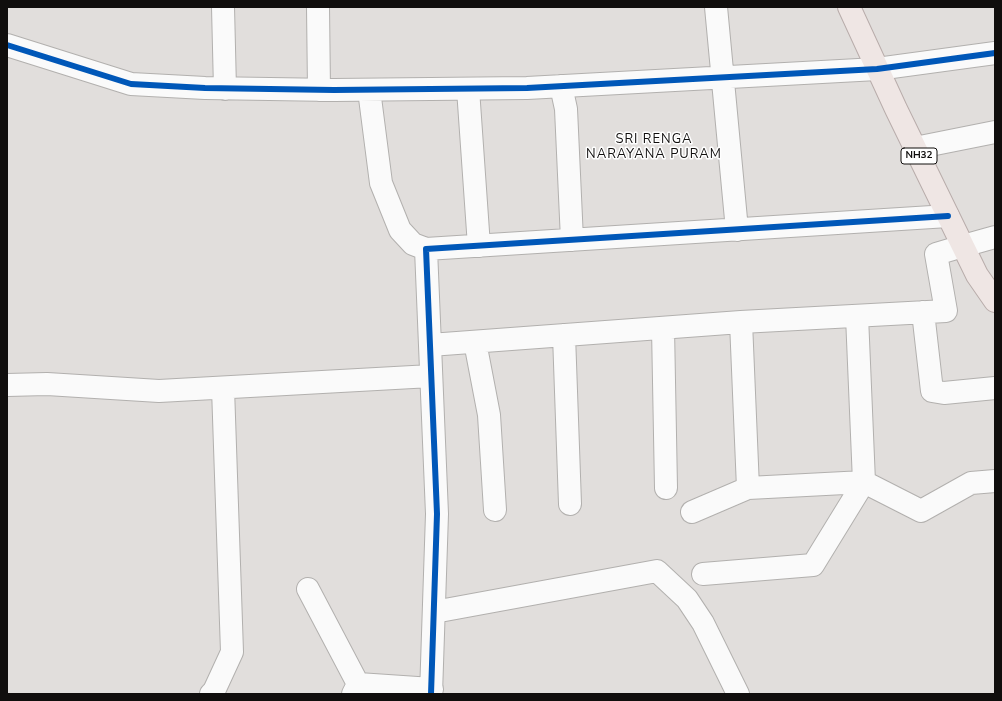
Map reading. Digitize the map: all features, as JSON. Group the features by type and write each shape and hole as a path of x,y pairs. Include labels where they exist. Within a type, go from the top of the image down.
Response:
{"highway":[{"name":"NH32","path":"849,7 877,69 977,275 995,301"}],"street":[{"path":"223,7 225,88"},
{"path":"318,7 319,90"},
{"path":"716,7 737,230"},
{"path":"7,45 131,84 319,90 468,89 560,86 877,69 995,53"},
{"path":"560,86 566,109 572,240"},
{"path":"468,89 478,246"},
{"path":"369,90 381,183 400,230 413,244 426,249 948,216"},
{"path":"915,148 995,132"},
{"path":"430,345 741,322 946,311 936,254 995,238"},
{"path":"308,589 355,689 431,692 437,514 426,249"},
{"path":"923,312 932,391 944,393 995,388"},
{"path":"703,574 813,565 864,482 857,316"},
{"path":"741,322 748,488"},
{"path":"663,328 666,488"},
{"path":"564,335 570,504"},
{"path":"475,342 489,415 495,510"},
{"path":"7,385 48,384 159,391 431,376"},
{"path":"211,694 214,691 232,652 223,388"},
{"path":"692,512 748,488 864,482 921,511 971,483 995,481"},
{"path":"434,612 657,571 687,599 703,623 738,694"}],"cycle path":[{"path":"7,45 131,84 205,88 334,90 527,88 877,69 995,53"},
{"path":"431,694 437,514 426,249 948,216"}],"district":[{"name":"SRI RENGA NARAYANA PURAM","path":"654,148"}]}
